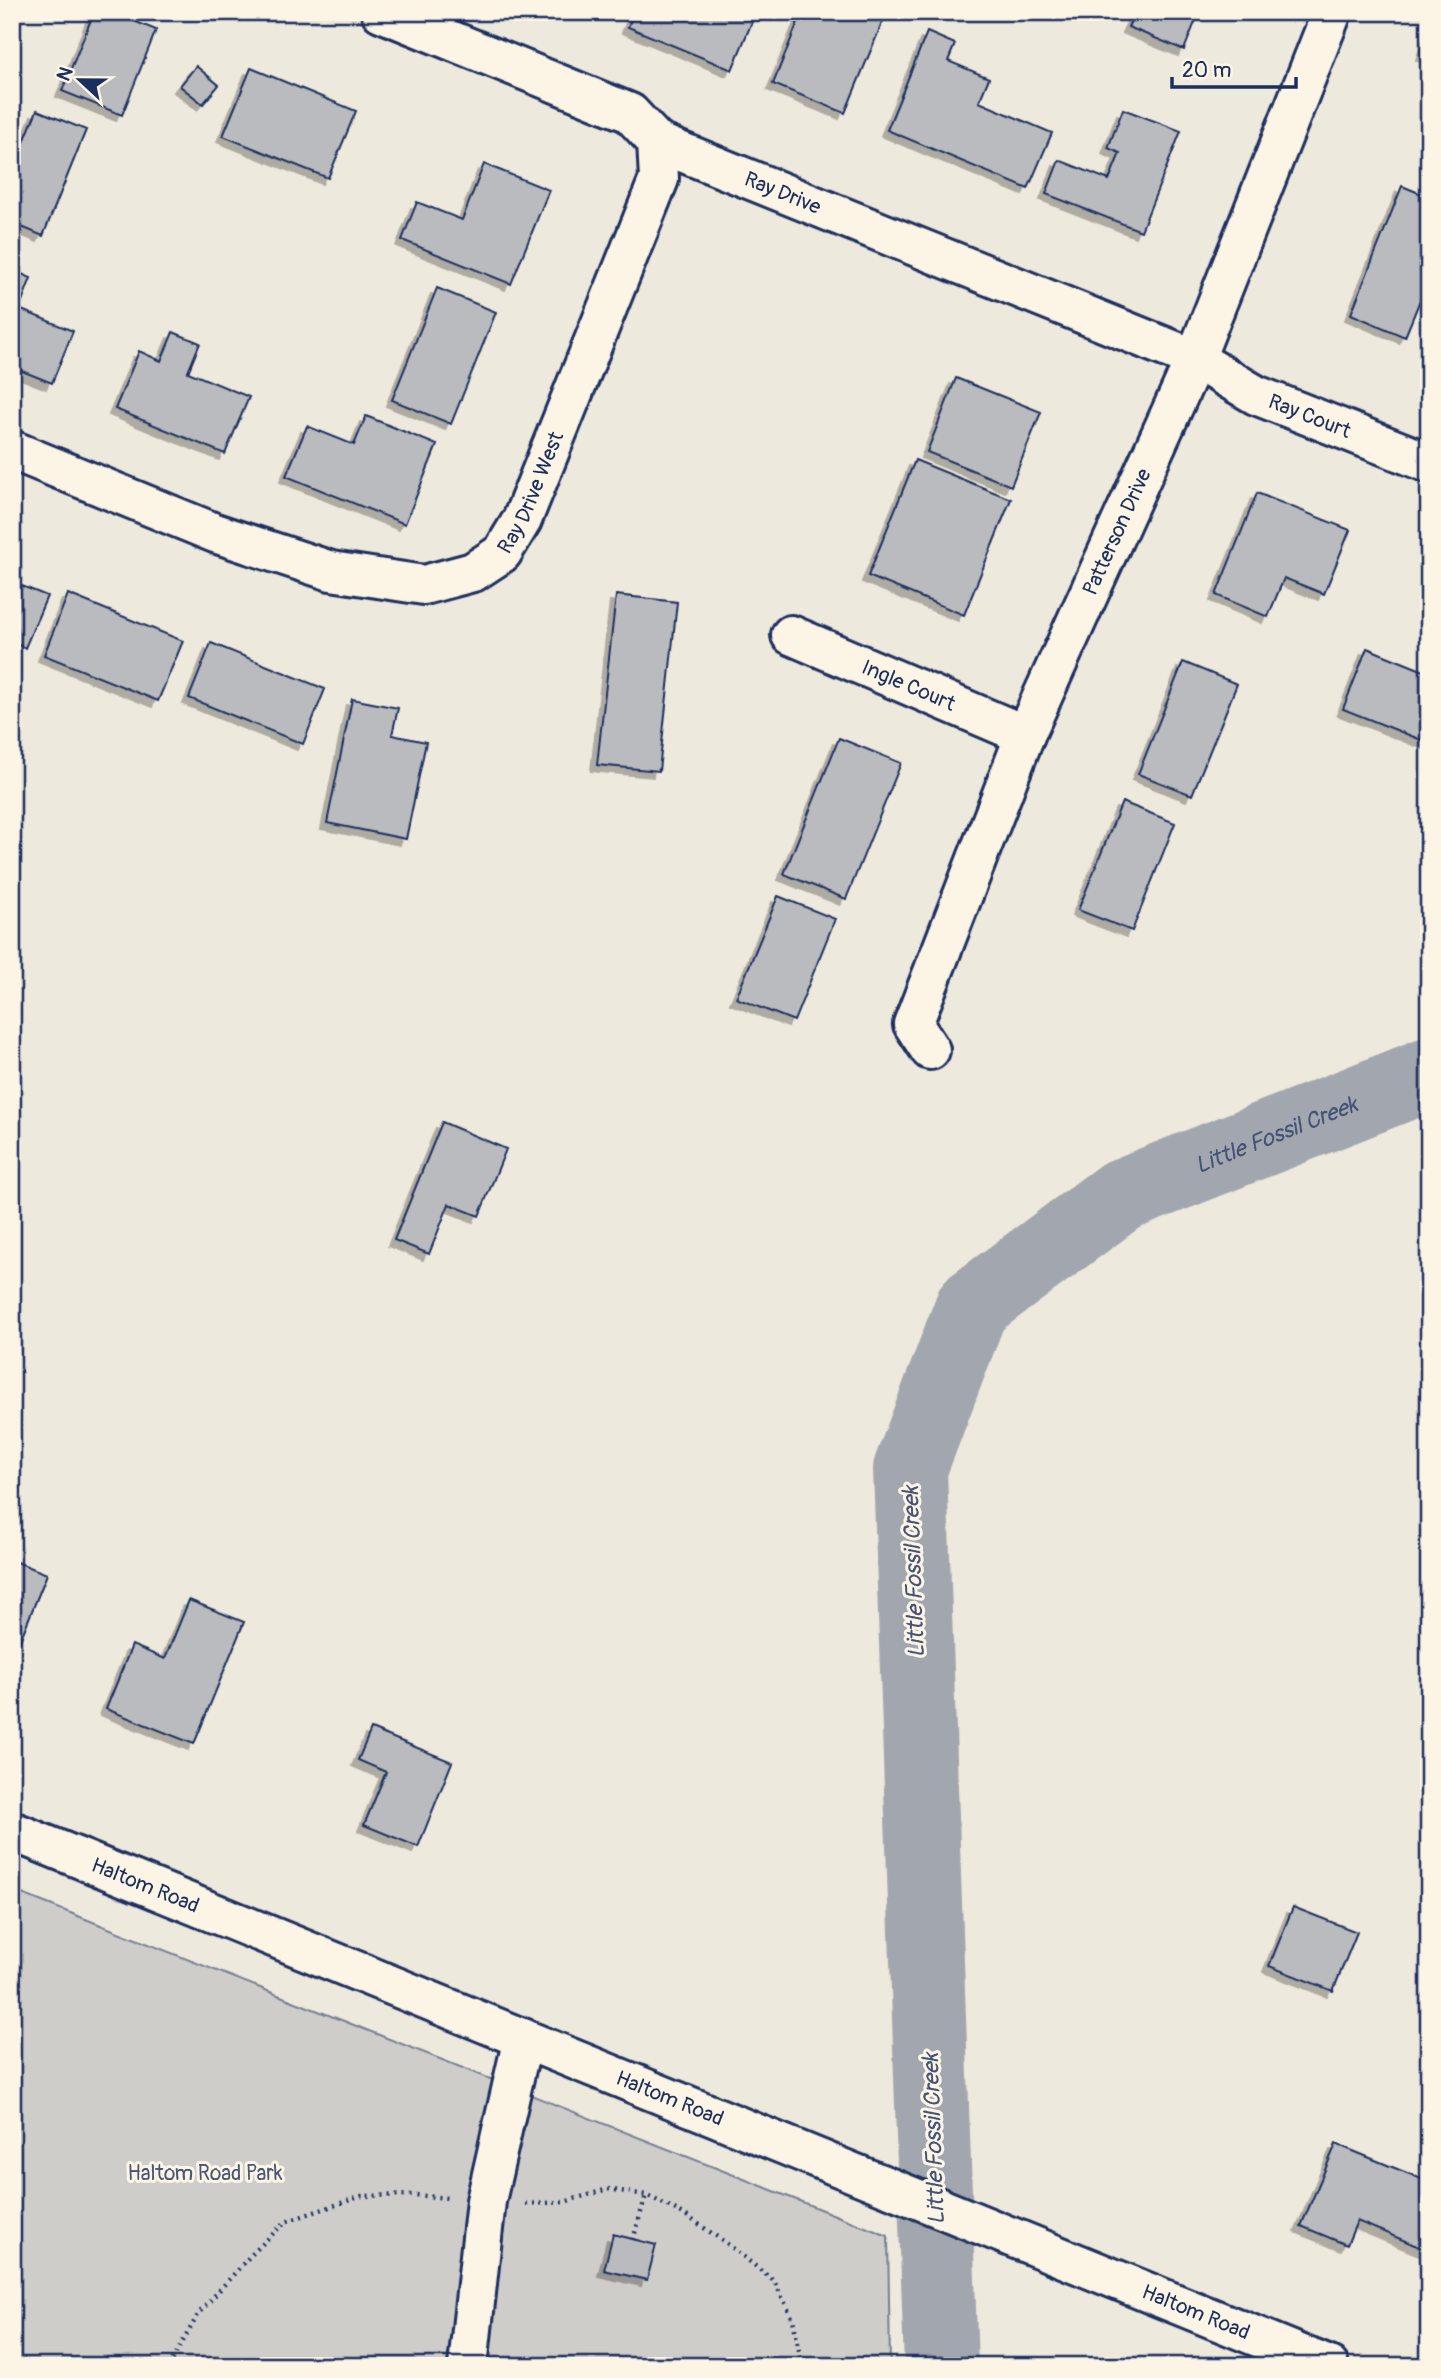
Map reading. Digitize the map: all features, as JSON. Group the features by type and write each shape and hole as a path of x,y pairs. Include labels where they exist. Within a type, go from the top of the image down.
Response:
{"street":[{"name":"Ray Drive","path":"381,12 630,113 657,142 1195,359"},
{"name":"Patterson Drive","path":"930,1050 913,1024 1025,734 1195,359 1332,12"},
{"name":"Ray Drive West","path":"12,450 215,533 331,571 424,585 473,572 502,553 522,520 659,179 657,142"},
{"name":"Ray Court","path":"1195,359 1256,396 1429,463"},
{"name":"Ingle Court","path":"791,635 1025,734"},
{"name":"Haltom Road","path":"12,1831 1329,2366"},
{"path":"468,2366 486,2202 523,2038"}],"path":[{"path":"633,2240 646,2195"}],"green space":[{"name":"Haltom Road Park","path":"12,1890 888,2236 890,2366 12,2366"}],"building":[{"path":"94,12 112,12 156,30 122,115 62,91"},
{"path":"634,12 743,12 754,17 732,70 628,27"},
{"path":"802,12 876,12 885,16 845,113 773,84"},
{"path":"1135,12 1199,12 1184,50 1128,27"},
{"path":"927,32 955,44 948,61 989,78 979,102 1052,133 1028,189 887,130"},
{"path":"1429,34 1429,57 1422,54"},
{"path":"196,66 219,85 203,104 180,86"},
{"path":"251,68 356,111 328,178 223,136"},
{"path":"1123,109 1181,131 1141,231 1046,194 1059,160 1109,180 1120,153 1108,148"},
{"path":"37,110 86,130 43,236 12,223 12,171"},
{"path":"484,164 549,190 511,284 402,240 417,202 462,220"},
{"path":"1402,186 1429,197 1429,278 1405,337 1351,314"},
{"path":"12,270 31,278 19,309 73,331 52,383 12,367"},
{"path":"437,288 496,312 451,424 392,400"},
{"path":"173,332 200,343 188,372 249,397 225,454 115,409 139,351 161,361"},
{"path":"956,378 1041,412 1011,486 927,452"},
{"path":"366,416 437,445 405,524 286,476 307,426 354,445"},
{"path":"915,460 1011,499 964,615 868,576"},
{"path":"1257,493 1350,530 1324,594 1284,578 1268,617 1216,595"},
{"path":"12,582 47,596 25,648 12,642"},
{"path":"68,594 183,641 158,701 44,655"},
{"path":"616,595 677,602 659,771 597,765"},
{"path":"211,643 325,689 303,744 189,698"},
{"path":"1367,648 1429,673 1429,743 1343,709"},
{"path":"1183,662 1237,684 1192,795 1138,774"},
{"path":"352,699 398,708 392,735 426,742 406,839 327,823"},
{"path":"839,738 901,763 846,899 784,874"},
{"path":"1122,802 1175,823 1132,931 1078,910"},
{"path":"778,896 835,919 794,1021 736,998"},
{"path":"442,1122 506,1149 479,1216 449,1204 429,1254 394,1240"},
{"path":"12,1560 47,1574 12,1660"},
{"path":"189,1600 244,1622 194,1744 106,1709 132,1645 165,1659"},
{"path":"371,1729 452,1762 418,1847 364,1825 386,1772 358,1760"},
{"path":"1293,1907 1357,1932 1333,1991 1269,1966"},
{"path":"1336,2144 1429,2182 1427,2250 1357,2221 1347,2245 1301,2226"},
{"path":"613,2234 656,2245 647,2280 604,2270"}],"waterway":[{"name":"Little Fossil Creek","path":"941,2366 910,1469 972,1306 1120,1196 1429,1074"}]}
